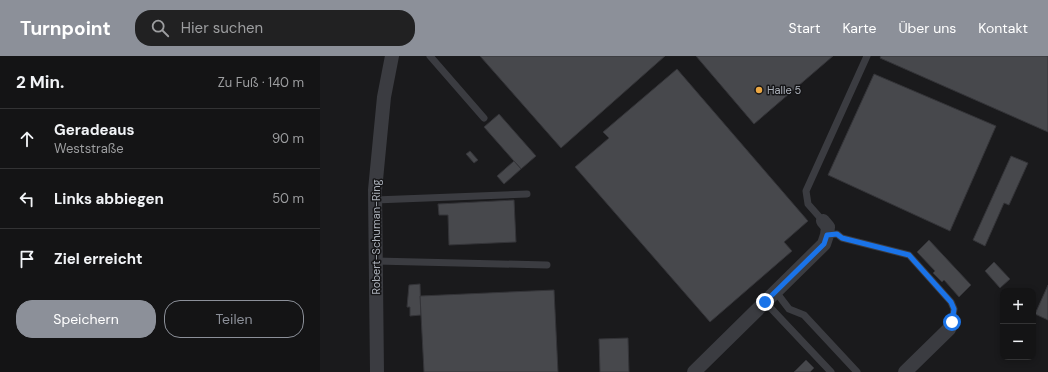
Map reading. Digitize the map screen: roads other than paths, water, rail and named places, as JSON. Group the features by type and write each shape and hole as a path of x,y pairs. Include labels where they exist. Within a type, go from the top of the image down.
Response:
{"street":[{"name":"Robert-Schuman-Ring","path":"377,372 375,200 384,97 392,56"},
{"path":"694,372 824,244 828,227 823,221"},
{"path":"906,372 949,329 952,322"}],"lane":[{"path":"430,56 484,118"},
{"path":"823,221 808,204 806,191 867,56"},
{"path":"375,200 527,194"},
{"path":"827,235 837,234 842,238 909,255 951,302 954,309 952,322"},
{"path":"376,261 547,265"},
{"path":"776,292 789,309 804,316 857,372"},
{"path":"765,302 831,372"}],"place":[{"name":"Halle 5","path":"759,90"}]}
